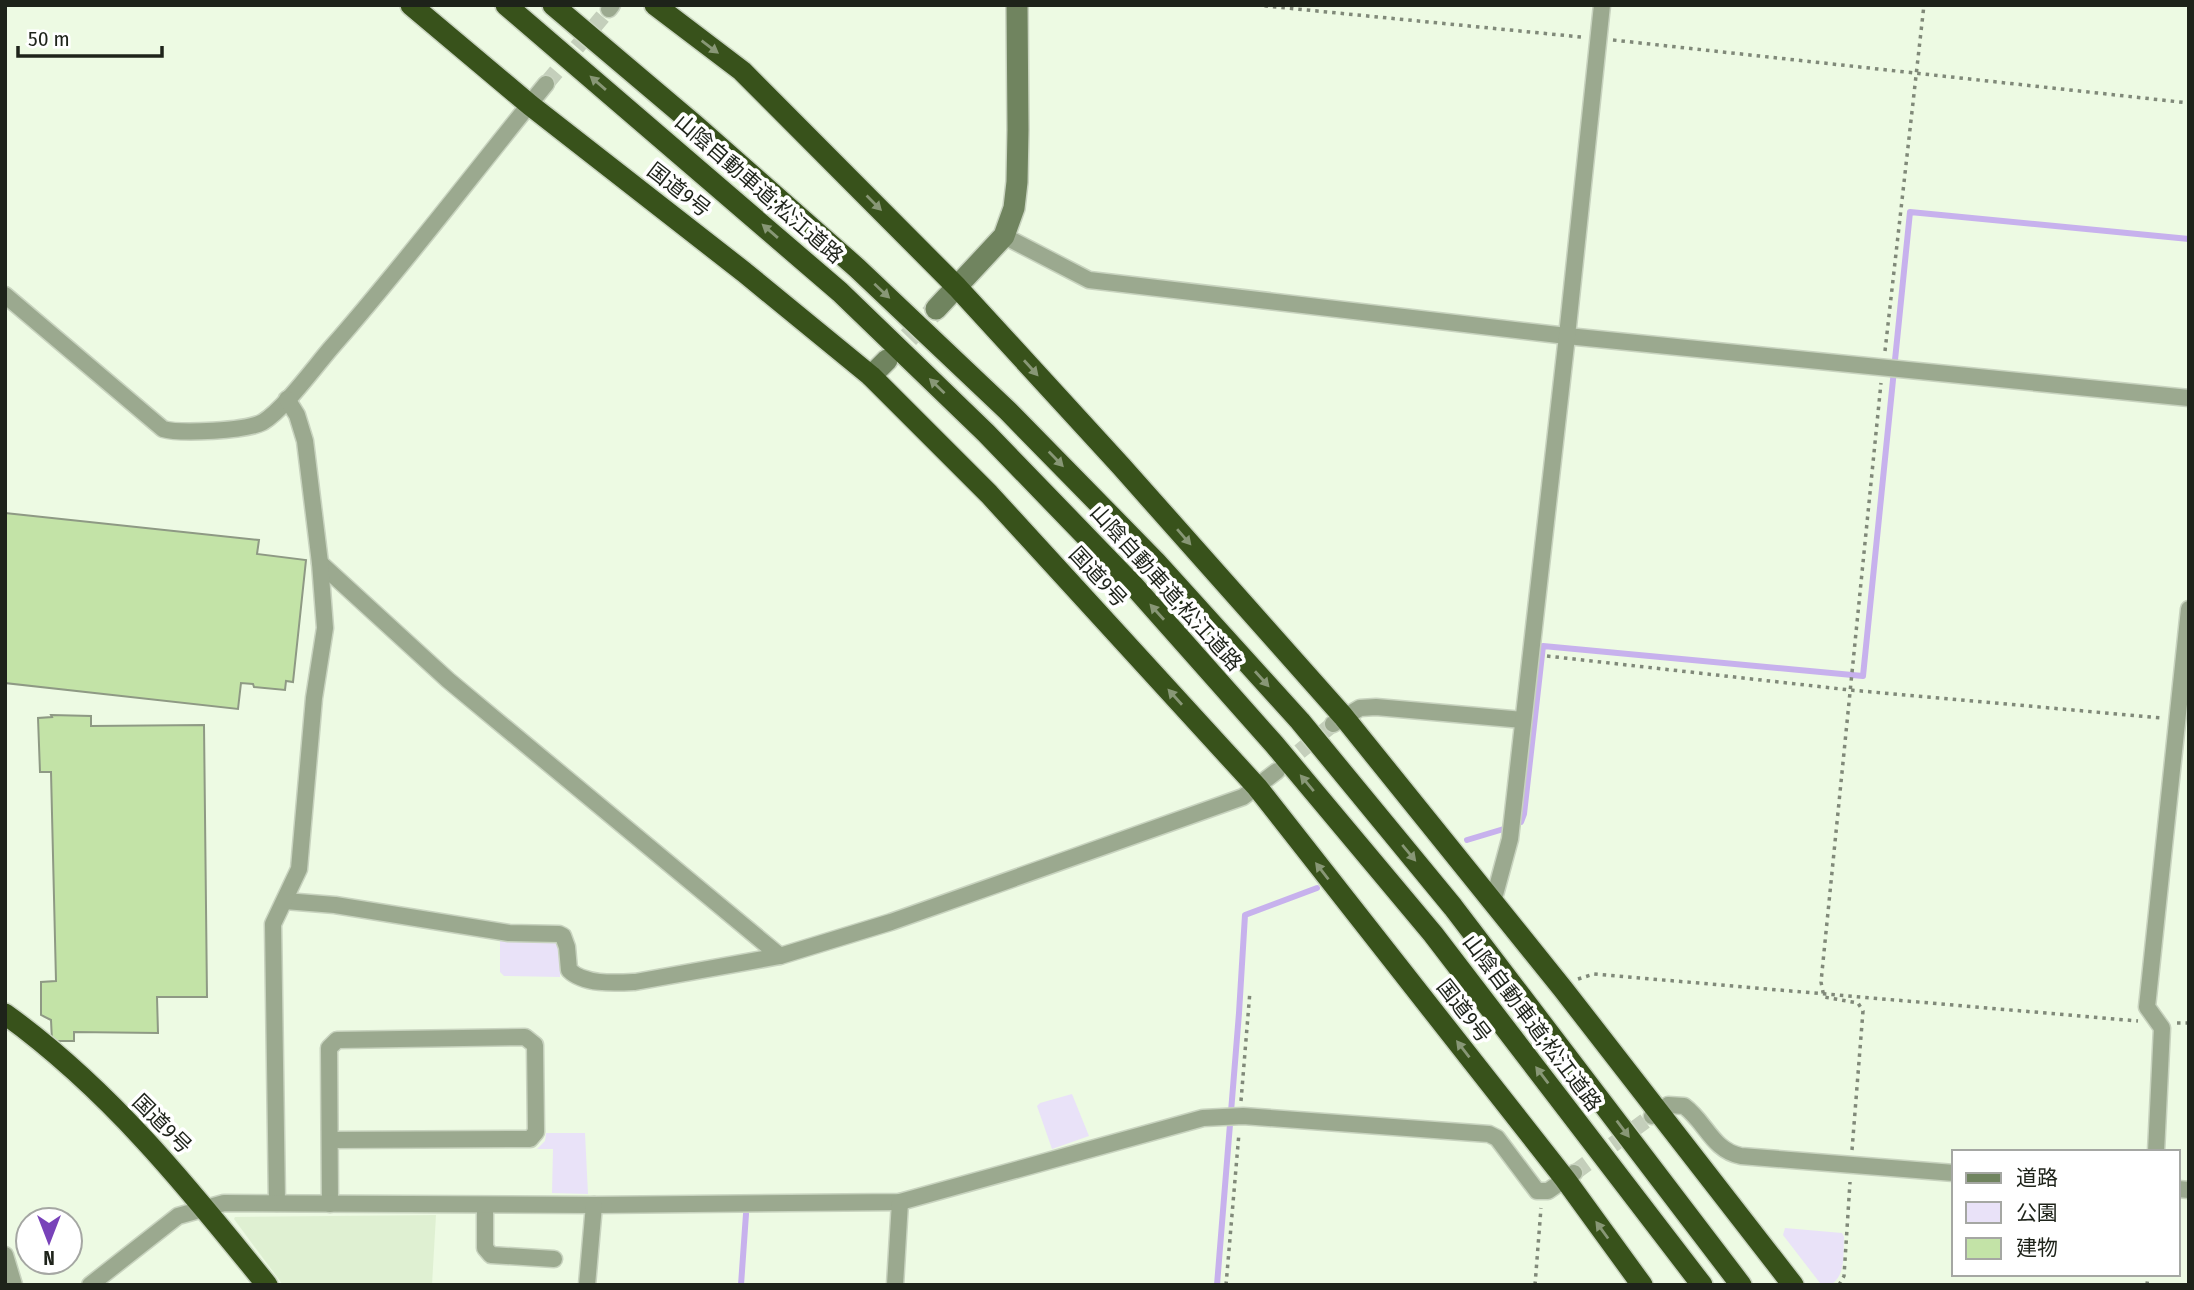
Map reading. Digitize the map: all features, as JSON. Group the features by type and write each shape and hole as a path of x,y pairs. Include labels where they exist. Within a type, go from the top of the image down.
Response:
{"highway":[{"name":"国道9号","path":"411,5 530,105 744,272 871,376 989,494 1256,787 1569,1176 1642,1285"},
{"name":"山陰自動車道;松江道路","path":"506,5 840,292 986,433 1133,585 1274,744 1433,934 1701,1284"},
{"name":"山陰自動車道;松江道路","path":"553,5 857,268 1008,411 1156,562 1300,721 1453,907 1741,1285"},
{"path":"655,5 742,71 957,287 1121,466 1493,902 1793,1285"},
{"name":"国道9号","path":"7,1018 80,1077 170,1165 267,1285"}],"street":[{"path":"936,309 1004,236 1014,208 1017,183 1017,5"},
{"path":"1493,902 1510,839 1602,5"},
{"path":"5,295 163,429 175,432 243,428 262,423 287,399 371,302 547,84"},
{"path":"1004,236 1089,280 1567,336 2189,398"},
{"path":"871,376 887,360"},
{"path":"277,1203 273,924 299,869 314,698 325,628 305,441 297,415 287,399"},
{"path":"320,563 448,680 780,956"},
{"path":"2156,1150 2162,1028 2147,1007 2189,609"},
{"path":"1338,720 1360,708 1376,707 1523,720"},
{"path":"285,901 335,905 509,933 559,934 563,936 567,947 569,970 576,977 611,983 635,982 780,956 930,908 1243,797 1277,771"},
{"path":"330,1140 530,1139 536,1132 535,1045 525,1037 337,1040 329,1048 330,1203"},
{"path":"1656,1113 1668,1105 1684,1106 1715,1142 1732,1154 1952,1173"},
{"path":"90,1285 178,1216 224,1203 594,1205 900,1202 1203,1118 1240,1117 1489,1135 1497,1138 1537,1191 1542,1192 1569,1176"},
{"path":"895,1285 900,1202"},
{"path":"485,1205 485,1248 491,1255 554,1259"},
{"path":"587,1285 594,1205"},
{"path":"5,1255 14,1285"}],"path":[{"path":"1255,5 2189,103"},
{"path":"1839,1285 1844,1276 1863,1011 1858,1003 1831,999 1823,994 1821,982 1851,673 1891,368 1924,5"},
{"path":"1546,655 1850,690 2177,720"},
{"path":"1563,989 1579,978 1594,974 2158,1023 2189,1023"},
{"path":"1226,1285 1250,991"},
{"path":"1535,1285 1542,1192"}],"shaded area":[{"path":"436,1215 432,1285 283,1285 234,1219 235,1217"}],"green space":[{"path":"500,939 555,939 561,945 560,977 504,976 500,972"},
{"path":"1072,1094 1089,1136 1052,1149 1037,1106"},
{"path":"546,1133 585,1133 588,1194 552,1193 553,1149 537,1149 545,1141"},
{"path":"1785,1228 1842,1233 1842,1269 1832,1284 1820,1283 1783,1235"}],"building":[{"path":"5,513 259,540 257,554 306,560 293,682 286,681 285,690 241,683 238,709 5,683"},
{"path":"51,715 91,716 91,726 204,725 207,997 157,997 158,1033 74,1032 74,1041 52,1041 51,1020 41,1015 41,982 56,981 51,772 40,772 38,718 52,717"}],"waterway":[{"path":"1521,822 1543,646 1863,676 1910,212 2189,239"},
{"path":"1467,840 1507,828"},
{"path":"1217,1285 1245,915 1317,888"},
{"path":"741,1285 746,1214"}],"tunnel":[{"path":"546,84 609,9"},
{"path":"887,360 936,309"},
{"path":"1281,767 1333,724"},
{"path":"1574,1173 1652,1116"}]}
